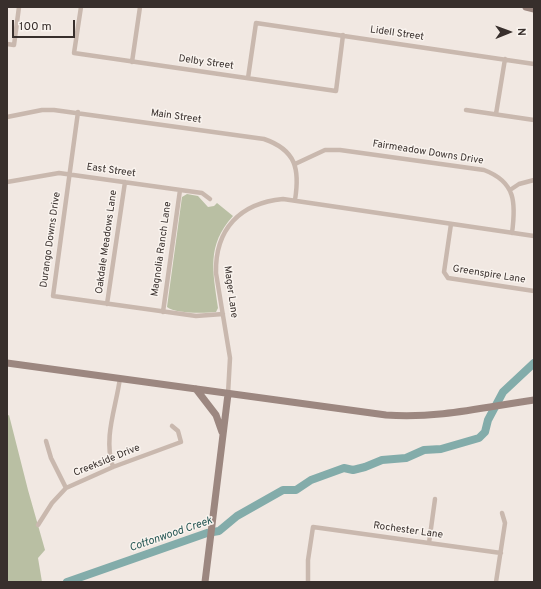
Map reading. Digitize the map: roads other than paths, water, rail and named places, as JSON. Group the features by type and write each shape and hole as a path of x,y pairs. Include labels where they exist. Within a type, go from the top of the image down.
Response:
{"main road":[{"path":"526,7 534,9"},
{"path":"7,363 404,417 445,414 534,400"},
{"path":"196,389 216,415 223,439"},
{"name":"Mager Lane","path":"205,582 228,394"}],"street":[{"path":"7,44 14,45 19,7"},
{"name":"Delby Street","path":"81,7 74,53 336,91 343,36"},
{"path":"132,62 140,7"},
{"name":"Lidell Street","path":"248,78 256,23 534,64"},
{"path":"496,114 505,59"},
{"name":"Main Street","path":"7,117 42,110 78,112 264,138 279,144 289,154 295,164"},
{"path":"466,110 534,120"},
{"name":"Durango Downs Drive","path":"78,112 53,296 204,317 223,314"},
{"name":"Fairmeadow Downs Drive","path":"295,164 325,150 353,151 484,170 497,176 510,190"},
{"path":"295,164 298,175 295,200"},
{"name":"East Street","path":"7,182 52,173 69,174 202,193 210,199"},
{"path":"512,233 515,211 510,190 520,184 534,180"},
{"name":"Oakdale Meadows Lane","path":"107,304 125,182"},
{"name":"Magnolia Ranch Lane","path":"163,312 180,190"},
{"name":"Mager Lane","path":"228,394 231,366 216,260 218,250 228,226 240,214 261,202 283,199 295,200 534,236"},
{"name":"Greenspire Lane","path":"451,224 444,272 448,278 534,291"},
{"path":"113,467 109,454 108,441 120,378"},
{"name":"Creekside Drive","path":"38,525 52,503 66,488 113,467 181,442 178,431 172,426"},
{"path":"46,441 51,458 66,488"},
{"path":"429,543 435,499"},
{"path":"496,582 505,523 502,513"},
{"name":"Rochester Lane","path":"308,582 308,560 313,527 501,553"}],"waterway":[{"name":"Cottonwood Creek","path":"67,582 207,533 219,531 237,516 283,490 296,490 311,480 344,468 353,470 382,460 406,458 424,450 441,449 479,438 485,432 488,420 503,392 534,363"}]}
